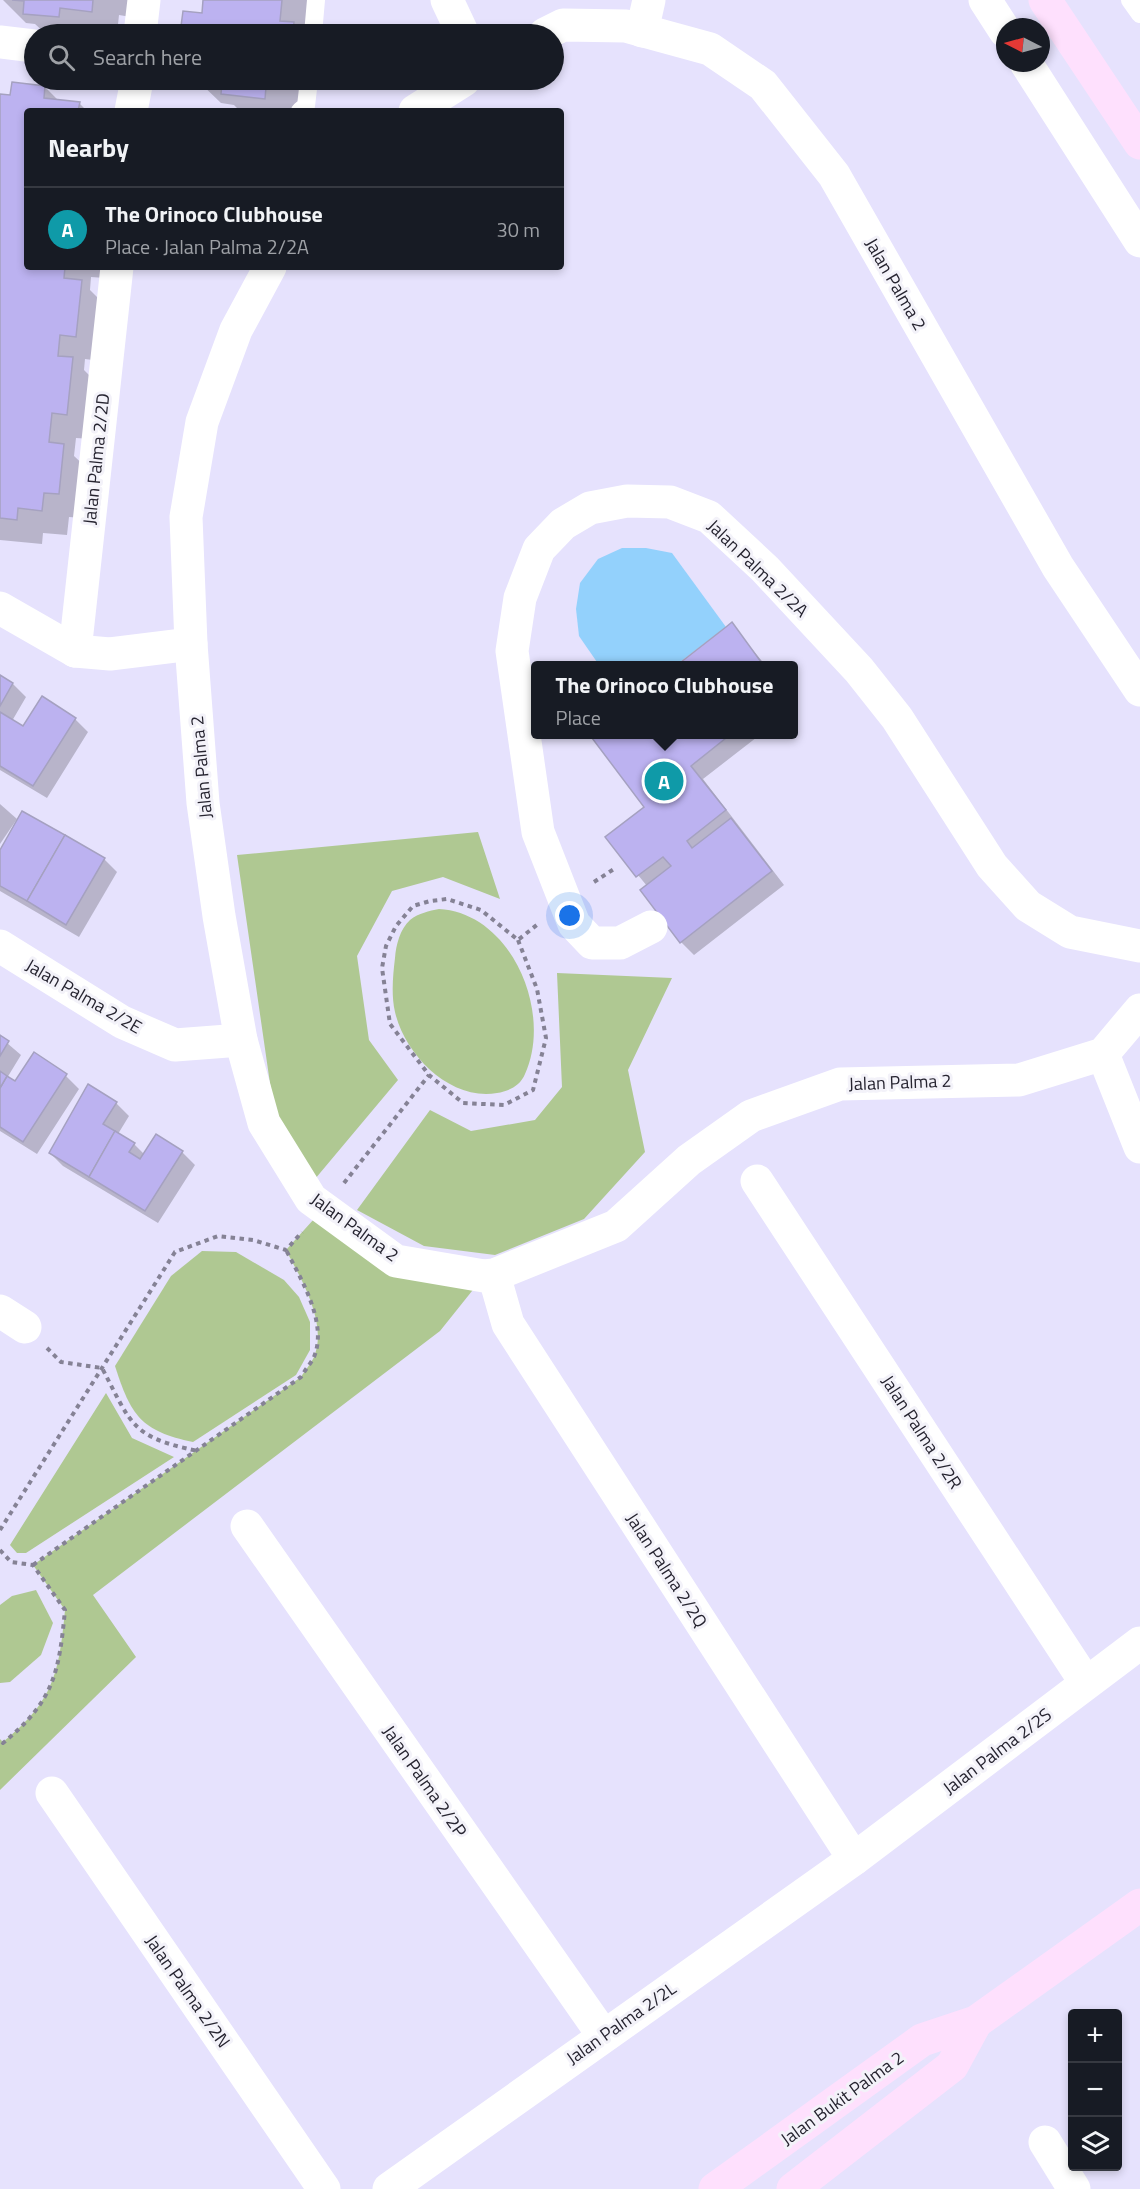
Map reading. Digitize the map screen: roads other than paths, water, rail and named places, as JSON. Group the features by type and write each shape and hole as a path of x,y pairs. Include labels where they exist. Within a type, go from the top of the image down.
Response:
{"street":[{"path":"141,24 144,0"},
{"path":"447,0 458,24"},
{"path":"985,0 997,18"},
{"path":"1045,0 1140,143"},
{"name":"Jalan Palma 2","path":"564,25 626,26 645,15 710,49 764,85 834,175 1058,567 1140,690"},
{"path":"0,42 24,45"},
{"path":"1032,72 1140,241"},
{"path":"132,108 135,90"},
{"path":"420,108 448,90"},
{"name":"Jalan Palma 2/2D","path":"75,651 117,270"},
{"name":"Jalan Palma 2","path":"268,270 236,330 202,422 186,517 191,644 204,803 219,916 241,1040 264,1123 311,1199 396,1261 484,1276 494,1275 616,1226 689,1160 751,1116 773,1108 840,1084 1019,1080 1103,1054"},
{"name":"Jalan Palma 2/2A","path":"651,927 620,943 592,943 574,924 538,832 512,651 520,598 539,549 563,524 590,508 627,501 670,502 709,518 765,569 859,670 897,718 992,866 1028,906 1070,932 1140,946"},
{"path":"0,608 75,651 111,654 191,644"},
{"name":"Jalan Palma 2/2E","path":"0,946 122,1022 175,1045 241,1040"},
{"path":"1140,1010 1103,1054 1140,1147"},
{"name":"Jalan Palma 2/2R","path":"757,1181 1086,1683"},
{"name":"Jalan Palma 2/2Q","path":"494,1275 508,1324 854,1859"},
{"name":"Jalan Palma 2/2P","path":"247,1526 603,2035"},
{"name":"Jalan Palma 2/2S","path":"854,1859 1140,1643"},
{"name":"Jalan Palma 2/2N","path":"52,1793 324,2189"},
{"name":"Jalan Palma 2/2L","path":"389,2189 854,1859"},
{"name":"Jalan Bukit Palma 2","path":"715,2189 922,2040 976,2022 1140,1905"},
{"name":"Jalan Bukit Palma 2","path":"793,2189 952,2066 976,2022"},
{"path":"1045,2142 1074,2189"}],"lane":[{"path":"314,24 316,0"},
{"path":"1130,0 1140,14"},
{"path":"304,108 306,106 308,90"}],"water":[{"path":"622,548 646,548 672,553 726,627 681,661 596,661 579,636 576,609 580,583 598,559"}],"place":[{"name":"The Orinoco Clubhouse","path":"664,781"}]}
